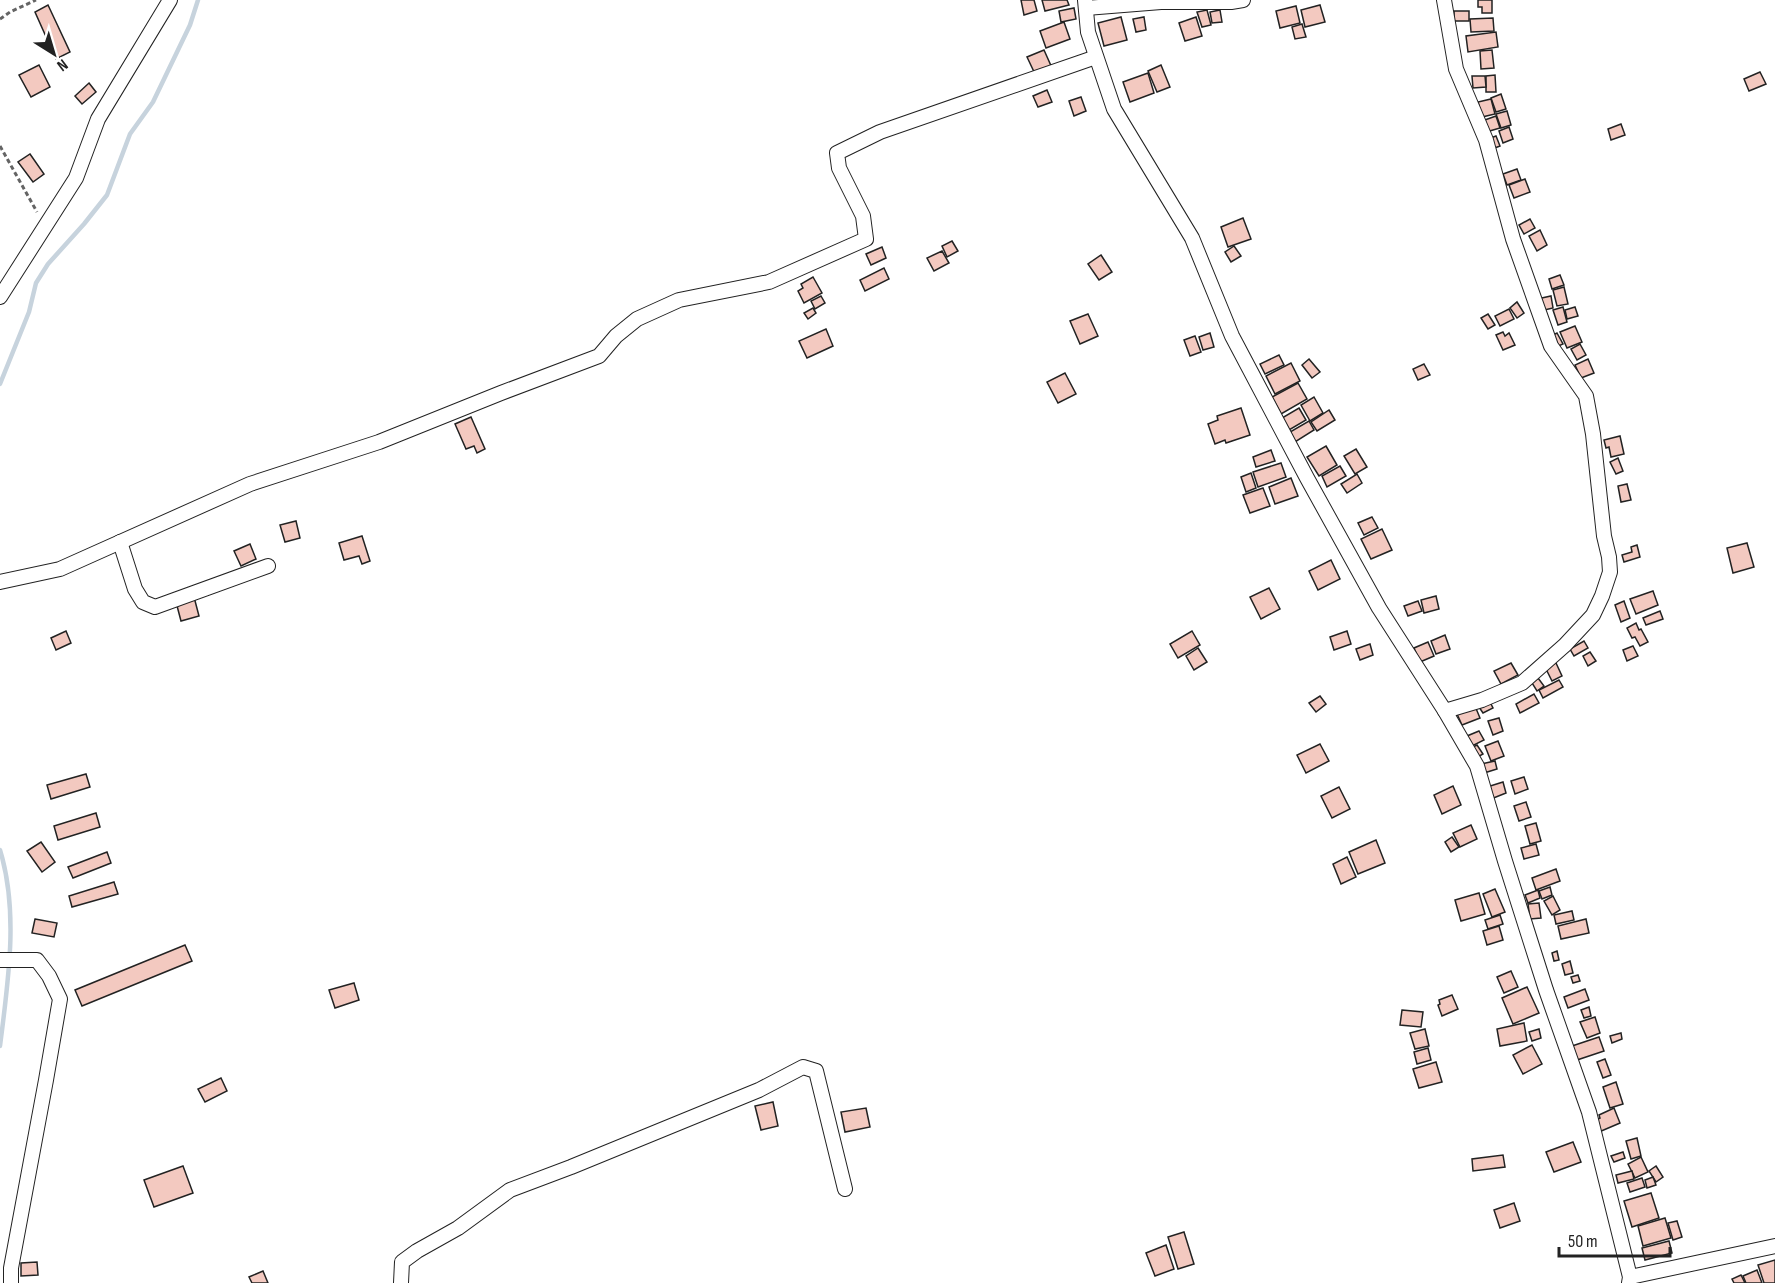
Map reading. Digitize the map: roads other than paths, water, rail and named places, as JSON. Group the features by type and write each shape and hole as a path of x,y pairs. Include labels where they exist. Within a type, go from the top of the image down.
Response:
{"street":[{"path":"0,297 76,178 98,119 170,0"},
{"path":"1243,0 1086,4 1088,32 1114,109 1192,238 1232,336 1378,608 1445,711 1477,766 1546,990 1589,1112 1630,1280 1775,1246"},
{"path":"1444,0 1456,69 1486,140 1520,260 1551,346 1586,396 1593,434 1610,572 1593,615 1565,645 1522,683 1482,700 1445,711"},
{"path":"0,582 60,569 250,484 379,442 599,356 616,336 637,320 679,300 769,282 866,238 863,216 839,168 837,153 880,132 1096,57"},
{"path":"120,542 135,588 143,602 155,608 268,566"},
{"path":"0,960 37,960 49,976 60,999 10,1283"},
{"path":"401,1283 402,1262 458,1228 510,1190 759,1090 803,1067 816,1071 845,1189"}],"waterway":[{"path":"0,384 29,312 36,283 48,264 107,195 130,134 153,102 190,25 198,0"},
{"path":"0,850 6,874 10,922 9,972 0,1046"}]}
